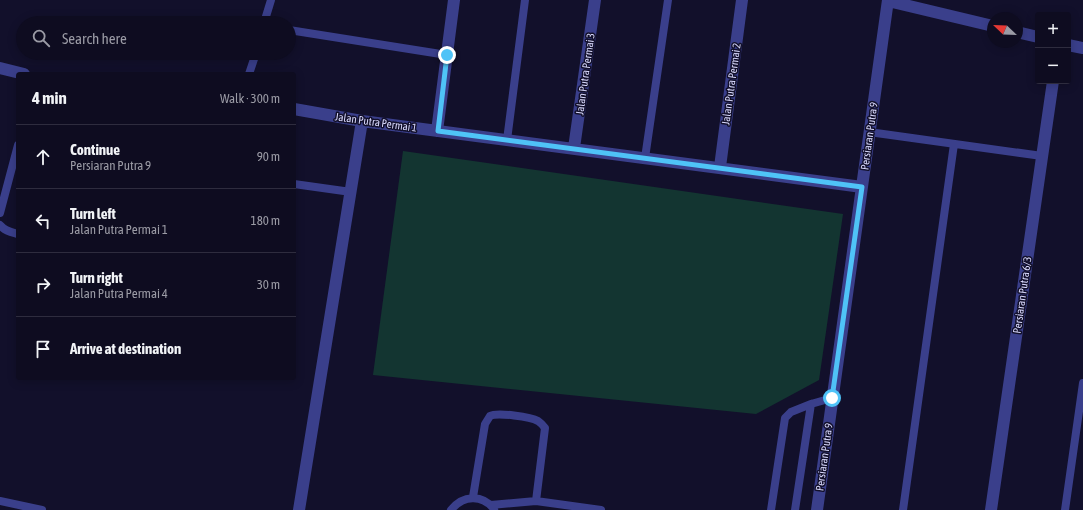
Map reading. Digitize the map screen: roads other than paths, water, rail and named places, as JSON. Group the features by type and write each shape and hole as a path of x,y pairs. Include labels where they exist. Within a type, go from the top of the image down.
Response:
{"street":[{"path":"438,131 454,0"},
{"name":"Jalan Putra Permai 3","path":"574,148 596,0"},
{"name":"Jalan Putra Permai 2","path":"720,167 742,0"},
{"path":"888,0 987,25"},
{"name":"Persiaran Putra 9","path":"817,510 888,0"},
{"path":"1023,33 1035,36"},
{"path":"1071,46 1083,48"},
{"path":"0,68 16,72"},
{"name":"Persiaran Putra 6/3","path":"991,510 1053,84"},
{"name":"Jalan Putra Permai 1","path":"296,109 362,121 720,167 862,187"},
{"path":"299,510 362,121"}],"lane":[{"path":"266,16 271,0"},
{"path":"507,140 525,0"},
{"path":"645,158 668,0"},
{"path":"296,31 447,55"},
{"path":"250,72 254,60"},
{"path":"869,132 1042,156"},
{"path":"904,510 954,144"},
{"path":"0,213 16,153"},
{"path":"296,184 351,192"},
{"path":"0,225 4,230 16,234"},
{"path":"1066,510 1083,383"},
{"path":"771,510 785,418 791,412 832,398"},
{"path":"795,510 811,404"},
{"path":"473,497 485,424 490,416 499,414 535,419 542,424 544,428 536,501"},
{"path":"443,510 453,508 466,498 473,497 483,499 493,507 536,501 600,510"},
{"path":"0,501 42,510"}]}
